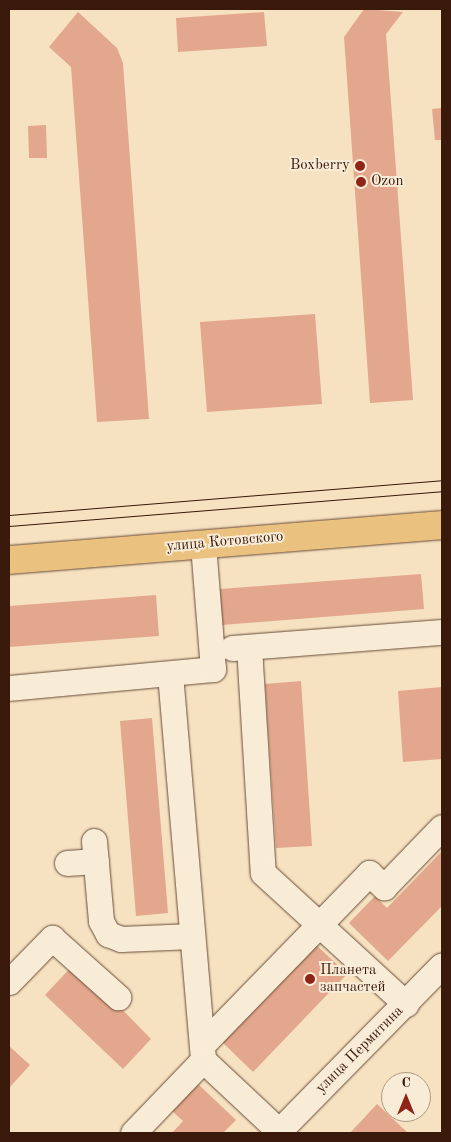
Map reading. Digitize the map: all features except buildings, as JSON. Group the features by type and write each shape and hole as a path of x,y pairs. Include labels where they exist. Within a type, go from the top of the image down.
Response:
{"main road":[{"name":"улица Котовского","path":"9,560 442,525"}],"street":[{"path":"9,688 213,669 203,544"},
{"path":"212,650 442,632"},
{"path":"249,647 263,874 406,1004"},
{"path":"170,674 202,1052 278,1132"},
{"path":"133,1133 202,1052 319,924 369,874 384,887 442,827"},
{"path":"67,863 95,851 101,921 108,934 121,939 192,936"},
{"path":"9,982 52,938 118,996"},
{"name":"улица Пермитина","path":"278,1132 406,1004 442,965"}],"tram line":[{"path":"9,515 442,480"},
{"path":"9,526 442,491"}],"place":[{"name":"Boxberry","path":"360,166"},
{"name":"Ozon","path":"361,182"},
{"name":"Планета запчастей","path":"310,979"}]}
